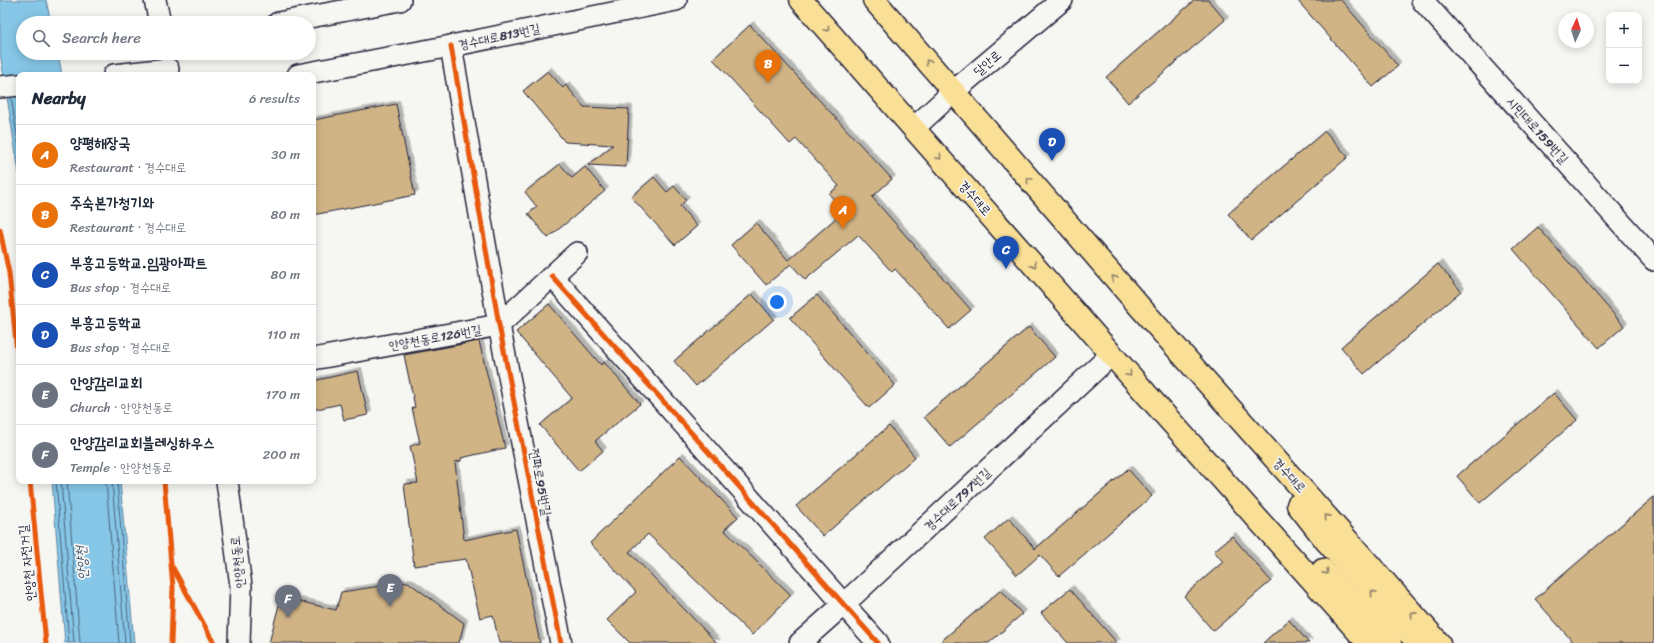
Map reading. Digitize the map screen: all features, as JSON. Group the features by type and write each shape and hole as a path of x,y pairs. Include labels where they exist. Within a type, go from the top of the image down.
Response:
{"main road":[{"name":"경수대로","path":"801,0 1149,397 1368,643"},
{"name":"경수대로","path":"874,0 1140,307 1439,643"},
{"name":"경수대로","path":"1140,307 1327,542 1418,643"},
{"name":"경수대로","path":"1149,397 1312,557 1390,643"}],"street":[{"path":"155,0 158,16"},
{"path":"315,16 400,0"},
{"name":"경수대로813번길","path":"314,72 451,46 676,0"},
{"name":"달안로","path":"914,128 953,92 1062,0"},
{"name":"시민대로159번길","path":"1422,0 1654,260"},
{"name":"전파로95번길","path":"451,46 499,325 561,643"},
{"path":"132,72 168,66"},
{"path":"0,87 16,85"},
{"name":"안양천동로126번길","path":"316,358 499,325 577,253"},
{"path":"552,276 878,643"},
{"name":"경수대로797번길","path":"800,643 844,604 1112,354"},
{"name":"안양천동로","path":"227,484 241,586 239,643"}],"water":[{"path":"0,0 46,0 49,16 16,16 16,60 59,60 61,72 16,72 16,154 0,53"},
{"name":"안양천","path":"52,484 120,484 134,643 65,643"}],"building":[{"path":"1195,0 1208,0 1225,20 1128,103 1106,77"},
{"path":"1297,0 1341,0 1398,66 1373,87"},
{"path":"750,25 892,179 872,197 971,310 949,329 895,269 892,272 858,235 805,280 791,264 766,285 731,245 756,223 788,260 844,211 829,194 839,186 796,139 790,144 713,59"},
{"path":"548,71 563,88 566,85 584,107 629,109 626,167 588,165 613,145 565,142 523,91"},
{"path":"396,104 415,195 316,214 316,119"},
{"path":"1325,131 1348,157 1251,240 1228,214"},
{"path":"560,164 572,178 585,167 605,191 548,238 528,214 537,207 525,192"},
{"path":"654,177 667,192 674,186 686,200 680,206 697,226 675,245 631,197"},
{"path":"1538,227 1624,326 1599,348 1513,249"},
{"path":"1438,264 1461,291 1364,374 1341,347"},
{"path":"752,294 774,319 696,386 674,361"},
{"path":"817,295 895,385 869,408 790,318"},
{"path":"549,304 601,365 604,362 640,404 595,441 603,451 579,471 540,425 572,398 516,332"},
{"path":"1029,327 1055,357 950,447 924,417"},
{"path":"479,341 505,448 461,458 461,461 455,462 464,540 516,529 540,643 499,643 493,615 480,618 466,559 414,566 404,484 418,483 410,446 420,443 412,408 415,407 404,355"},
{"path":"358,371 368,415 344,420 340,404 316,409 316,380"},
{"path":"1554,393 1577,420 1480,503 1457,476"},
{"path":"889,426 915,457 823,536 796,506"},
{"path":"680,456 738,517 724,530 791,595 752,635 648,534 629,552 717,643 630,643 607,620 636,592 590,543"},
{"path":"1128,469 1152,496 1059,576 1040,555 1017,575 985,539 1009,518 1035,549"},
{"path":"1654,497 1654,643 1574,643 1535,599"},
{"path":"1232,536 1271,581 1213,631 1184,596 1223,562 1214,551"},
{"path":"408,582 464,623 459,643 269,643 281,597 336,610 341,592"},
{"path":"1070,589 1117,643 1068,643 1041,613"},
{"path":"1001,590 1022,614 989,643 939,643"},
{"path":"1289,620 1309,643 1263,643"}],"cycle path":[{"path":"451,46 499,325 561,643"},
{"path":"0,230 9,273 16,342"},
{"path":"552,276 878,643"},
{"name":"안양천 자전거길","path":"30,484 46,643"},
{"path":"164,484 173,588 171,643"},
{"path":"173,568 214,643"}],"place":[{"name":"주숙본가청기와","path":"768,83"},
{"name":"부흥고등학교","path":"1052,161"},
{"name":"양평해장국","path":"843,229"},
{"name":"부흥고등학교.임광아파트","path":"1006,269"},
{"name":"안양감리교회","path":"390,607"},
{"name":"안양감리교회블레싱하우스","path":"288,618"}]}
